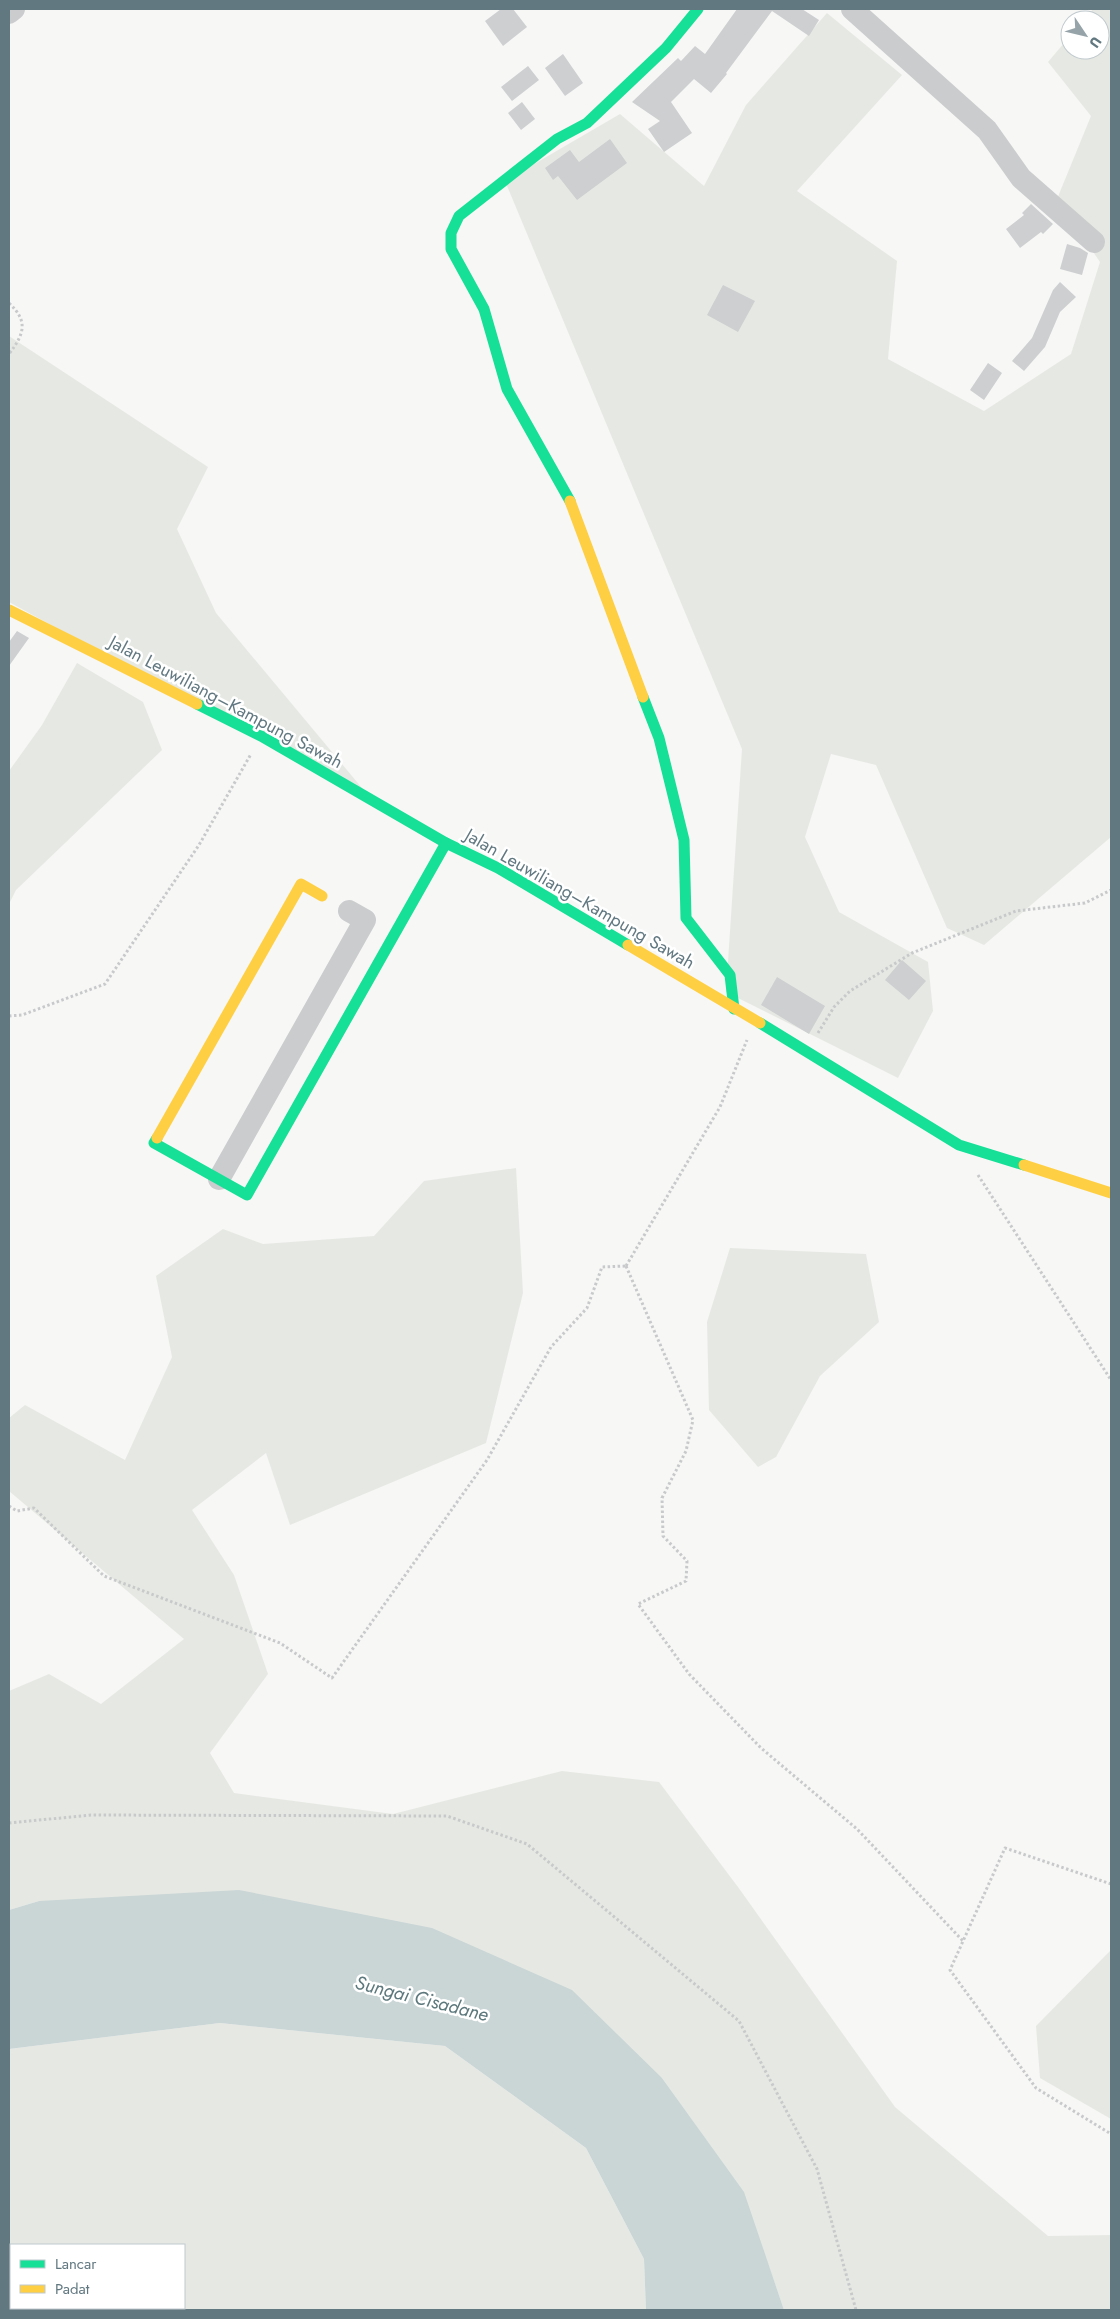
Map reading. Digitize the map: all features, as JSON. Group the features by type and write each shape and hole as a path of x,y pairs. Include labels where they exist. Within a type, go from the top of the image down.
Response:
{"street":[{"path":"9,13 14,9"},
{"path":"698,9 666,48 587,123 557,139 459,216 451,234 451,249 484,309 507,389 566,491 659,738 684,840 686,918 730,975 734,1008"},
{"path":"852,9 987,130 1020,178 1094,242"},
{"name":"Jalan Leuwiliang–Kampung Sawah","path":"9,610 261,736 446,843 498,868 807,1051 959,1145 1111,1193"},
{"path":"322,896 301,884 154,1143 247,1195 446,843"},
{"path":"219,1179 365,920 349,911"}],"path":[{"path":"9,303 20,314 22,329 9,354"},
{"path":"9,1016 22,1015 105,984 199,845 261,736"},
{"path":"807,1051 834,1007 850,990 912,953 1016,912 1085,903 1111,890"},
{"path":"626,1266 720,1107 755,1020"},
{"path":"959,1145 1111,1380"},
{"path":"9,1506 16,1511 34,1508 104,1576 280,1643 332,1678 487,1460 551,1347 587,1308 602,1267 626,1266"},
{"path":"626,1266 693,1420 686,1451 662,1498 662,1536 687,1560 686,1581 638,1604 695,1681 761,1748 858,1829 963,1941"},
{"path":"9,1823 91,1815 447,1816 527,1844 739,2021 817,2169 856,2310"},
{"path":"1111,1884 1005,1848 950,1970 1036,2088 1111,2134"}],"shaded area":[{"path":"1111,9 1111,837 984,945 947,928 876,765 831,754 805,837 839,912 928,962 933,1011 898,1078 726,992 742,749 505,181 620,114 704,186 746,105 827,13 902,75 797,191 897,261 888,359 984,411 1071,354 1100,262 1057,199 1091,116 1048,62 1060,48 1060,60 1110,60 1110,10 1092,10"},
{"path":"9,336 208,467 177,529 216,613 372,800 9,602"},
{"path":"77,663 143,702 162,750 16,890 9,904 9,771 42,725"},
{"path":"516,1168 523,1293 486,1443 290,1525 266,1453 192,1510 234,1575 268,1674 210,1753 234,1793 393,1814 562,1771 659,1782 738,1887 895,2107 1048,2236 1111,2235 1111,2310 784,2310 743,2192 662,2078 39,1901 9,1910 9,1691 49,1674 101,1704 184,1639 9,1491 9,1418 25,1405 125,1460 172,1357 156,1276 223,1229 263,1244 374,1236 424,1181"},
{"path":"730,1248 866,1254 879,1322 820,1376 776,1457 758,1467 709,1410 707,1322"},
{"path":"1111,1950 1111,2119 1040,2078 1036,2026"},
{"path":"220,2023 445,2046 586,2148 644,2259 646,2310 9,2310 9,2049"}],"water":[{"name":"Sungai Cisadane","path":"239,1890 432,1928 572,1990 662,2078 744,2192 784,2310 646,2310 644,2259 586,2148 445,2046 220,2023 9,2049 9,1910 39,1901"}],"building":[{"path":"501,9 513,9 527,27 503,46 485,21"},
{"path":"737,9 802,9 819,20 809,36 772,11 711,93 694,79 671,102 692,133 664,152 648,129 660,121 632,102 678,58 681,61 695,46 705,54"},
{"path":"563,54 583,83 565,96 545,68"},
{"path":"528,66 539,80 512,101 501,87"},
{"path":"522,102 535,119 521,130 508,113"},
{"path":"610,139 627,163 577,200 558,176 553,180 545,168 570,150 579,162"},
{"path":"1031,204 1053,224 1043,234 1041,232 1020,248 1006,229 1024,215 1022,213"},
{"path":"1067,244 1088,253 1082,275 1060,269"},
{"path":"1060,282 1076,297 1060,312 1045,347 1024,371 1012,361 1032,338 1053,290"},
{"path":"723,285 755,301 738,332 707,315"},
{"path":"988,363 1002,373 984,400 970,390"},
{"path":"17,631 29,638 9,666 9,642"},
{"path":"902,960 926,981 909,1000 885,980"},
{"path":"777,977 825,1006 809,1034 761,1005"}],"traffic: fast":[{"path":"570,501 507,389 484,309 451,249 451,233 459,216 557,139 587,123 666,48 698,9"},
{"path":"643,697 659,738 684,840 686,918 730,975 734,1009"},
{"path":"197,704 261,736 446,843 498,868 628,945"},
{"path":"157,1138 154,1143 247,1195 446,843"},
{"path":"760,1023 959,1145 1024,1165"}],"traffic: slow":[{"path":"570,501 643,697"},
{"path":"9,610 197,704"},
{"path":"157,1138 301,884 322,896"},
{"path":"628,945 760,1023"},
{"path":"1024,1165 1111,1193"}]}
